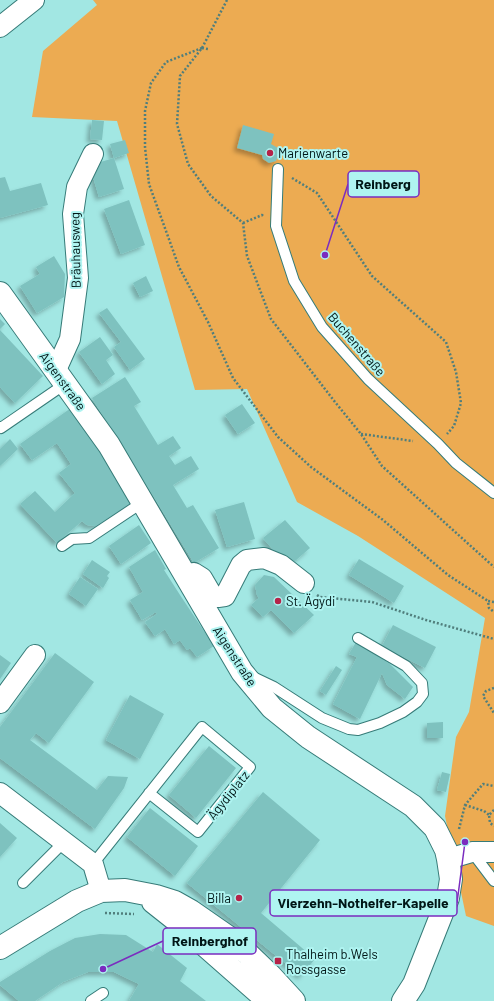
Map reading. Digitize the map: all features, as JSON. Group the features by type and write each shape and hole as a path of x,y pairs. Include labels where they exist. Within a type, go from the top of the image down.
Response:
{"street":[{"path":"0,27 34,0"},
{"name":"Bräuhausweg","path":"61,377 70,339 78,278 73,214 77,187 93,154"},
{"name":"Aigenstraße","path":"0,293 109,445 242,672 272,708 308,737 414,806 435,828 446,850 451,879 448,898 410,995"},
{"path":"187,577 194,573 202,578 212,595 218,597 226,596 241,565 247,560 264,558 281,565 304,583"},
{"path":"0,704 35,655"},
{"path":"0,793 93,864 101,891"},
{"path":"448,859 472,852 494,852"},
{"path":"0,948 77,901 101,891 125,890 156,896 175,902 191,911 247,953 294,1001"},
{"path":"140,893 177,921 268,1001"}],"lane":[{"name":"Buchenstraße","path":"278,169 276,226 294,281 322,327 368,379 438,444 456,463 494,493"},
{"path":"0,427 1,428 61,377"},
{"path":"62,546 72,539 89,538 143,502"},
{"path":"242,672 274,687 322,718 349,729 358,730 380,723 403,712 417,702 423,694 422,683 406,666 358,638"},
{"name":"Ägydiplatz","path":"93,864 149,793 202,727 250,767 198,832 149,793"},
{"path":"23,883 64,842"},
{"path":"472,852 494,882"},
{"path":"91,1001 103,993"}],"path":[{"path":"227,0 202,48 180,76 177,124 188,164 211,196 243,223 247,256 271,319 361,434 382,466 494,567"},
{"path":"208,49 202,48 166,62 151,83 145,111 145,147 149,184 179,267 208,322 233,378 278,437 311,467 383,520 448,575 488,601 494,602"},
{"path":"278,169 316,193 372,276 446,342 456,372 461,404 454,426 438,444 361,434"},
{"path":"304,583 320,597 372,602 426,620 494,639"},
{"path":"488,601 490,608 494,612"},
{"path":"494,688 486,691 483,696 494,713"},
{"path":"458,833 465,805 483,784 494,786"},
{"path":"465,805 484,811 489,815 490,823 494,826"},
{"path":"489,815 494,810"},
{"path":"102,913 136,914"}],"shaded area":[{"path":"93,0 494,0 494,926 466,916 445,816 456,737 469,712 485,618 358,536 297,502 247,389 195,390 117,121 32,117 43,51 97,5"}],"building":[{"path":"92,120 104,121 102,140 90,139"},
{"name":"Marienwarte","path":"243,125 274,134 271,144 278,148 279,154 276,161 269,163 263,159 262,155 237,148"},
{"path":"125,140 129,153 114,158 110,144"},
{"path":"114,158 124,189 99,197 91,170 94,164"},
{"path":"5,177 10,191 41,183 48,205 0,218 0,178"},
{"path":"129,200 145,245 121,254 104,209"},
{"path":"54,256 65,274 64,297 37,313 20,286 40,274 36,267"},
{"path":"146,276 153,291 140,297 133,283"},
{"path":"107,308 145,359 130,370 114,347 121,342 99,313"},
{"path":"0,319 5,324 0,329"},
{"path":"0,330 43,376 15,403 0,387"},
{"path":"100,337 113,355 106,360 115,374 102,384 79,352"},
{"path":"125,377 141,402 134,406 158,445 173,436 181,448 169,456 175,465 191,456 199,469 173,485 187,508 193,505 219,548 194,563 92,398"},
{"path":"242,404 255,423 238,434 225,415"},
{"path":"71,408 94,440 133,502 96,526 87,525 82,521 57,543 20,504 35,491 55,512 75,493 59,473 71,464 57,443 32,460 20,444"},
{"path":"10,439 18,449 0,466 0,449"},
{"path":"244,502 255,539 227,547 215,510"},
{"path":"285,520 310,548 288,567 263,538"},
{"path":"139,525 151,543 121,564 109,546"},
{"path":"155,550 166,569 164,570 214,646 197,657 190,648 187,650 180,640 174,644 165,629 155,636 145,622 157,614 156,612 142,620 130,600 143,592 129,567"},
{"path":"359,559 404,586 394,603 349,575"},
{"path":"92,560 110,572 107,576 109,578 103,588 83,574"},
{"name":"St. Ägydi","path":"264,575 274,577 314,615 294,633 271,610 263,617 251,605 259,598 255,585"},
{"path":"80,577 98,589 86,606 69,594"},
{"path":"393,625 436,647 425,668 382,646"},
{"path":"356,642 390,664 413,687 405,699 387,685 382,673 360,719 333,704 357,657 349,654"},
{"path":"55,653 94,682 49,743 36,733 30,740 97,790 108,776 128,777 124,788 95,829 0,758 0,727"},
{"path":"0,655 11,663 0,679"},
{"path":"336,666 342,670 326,695 320,691"},
{"path":"130,695 164,714 140,759 106,740"},
{"path":"443,722 443,738 427,738 427,723"},
{"path":"209,746 236,768 196,818 169,795"},
{"path":"442,772 450,774 446,792 437,790"},
{"name":"Billa","path":"263,792 320,840 261,913 315,959 301,976 187,883"},
{"path":"150,808 198,846 175,876 127,837"},
{"path":"0,823 17,838 0,857"},
{"path":"100,934 126,935 153,952 157,944 187,968 180,981 206,1001 129,1001 139,984 114,972 88,972 63,982 35,1001 19,1001 0,985 0,982 50,951 75,938"}],"place":[{"name":"Marienwarte","path":"270,153"},
{"name":"Reinberg","path":"325,255"},
{"name":"St. Ägydi","path":"278,601"},
{"name":"Vierzehn-Nothelfer-Kapelle","path":"465,842"},
{"name":"Billa","path":"239,898"},
{"name":"Thalheim b.Wels Rossgasse","path":"278,961"},
{"name":"Reinberghof","path":"103,969"}]}
